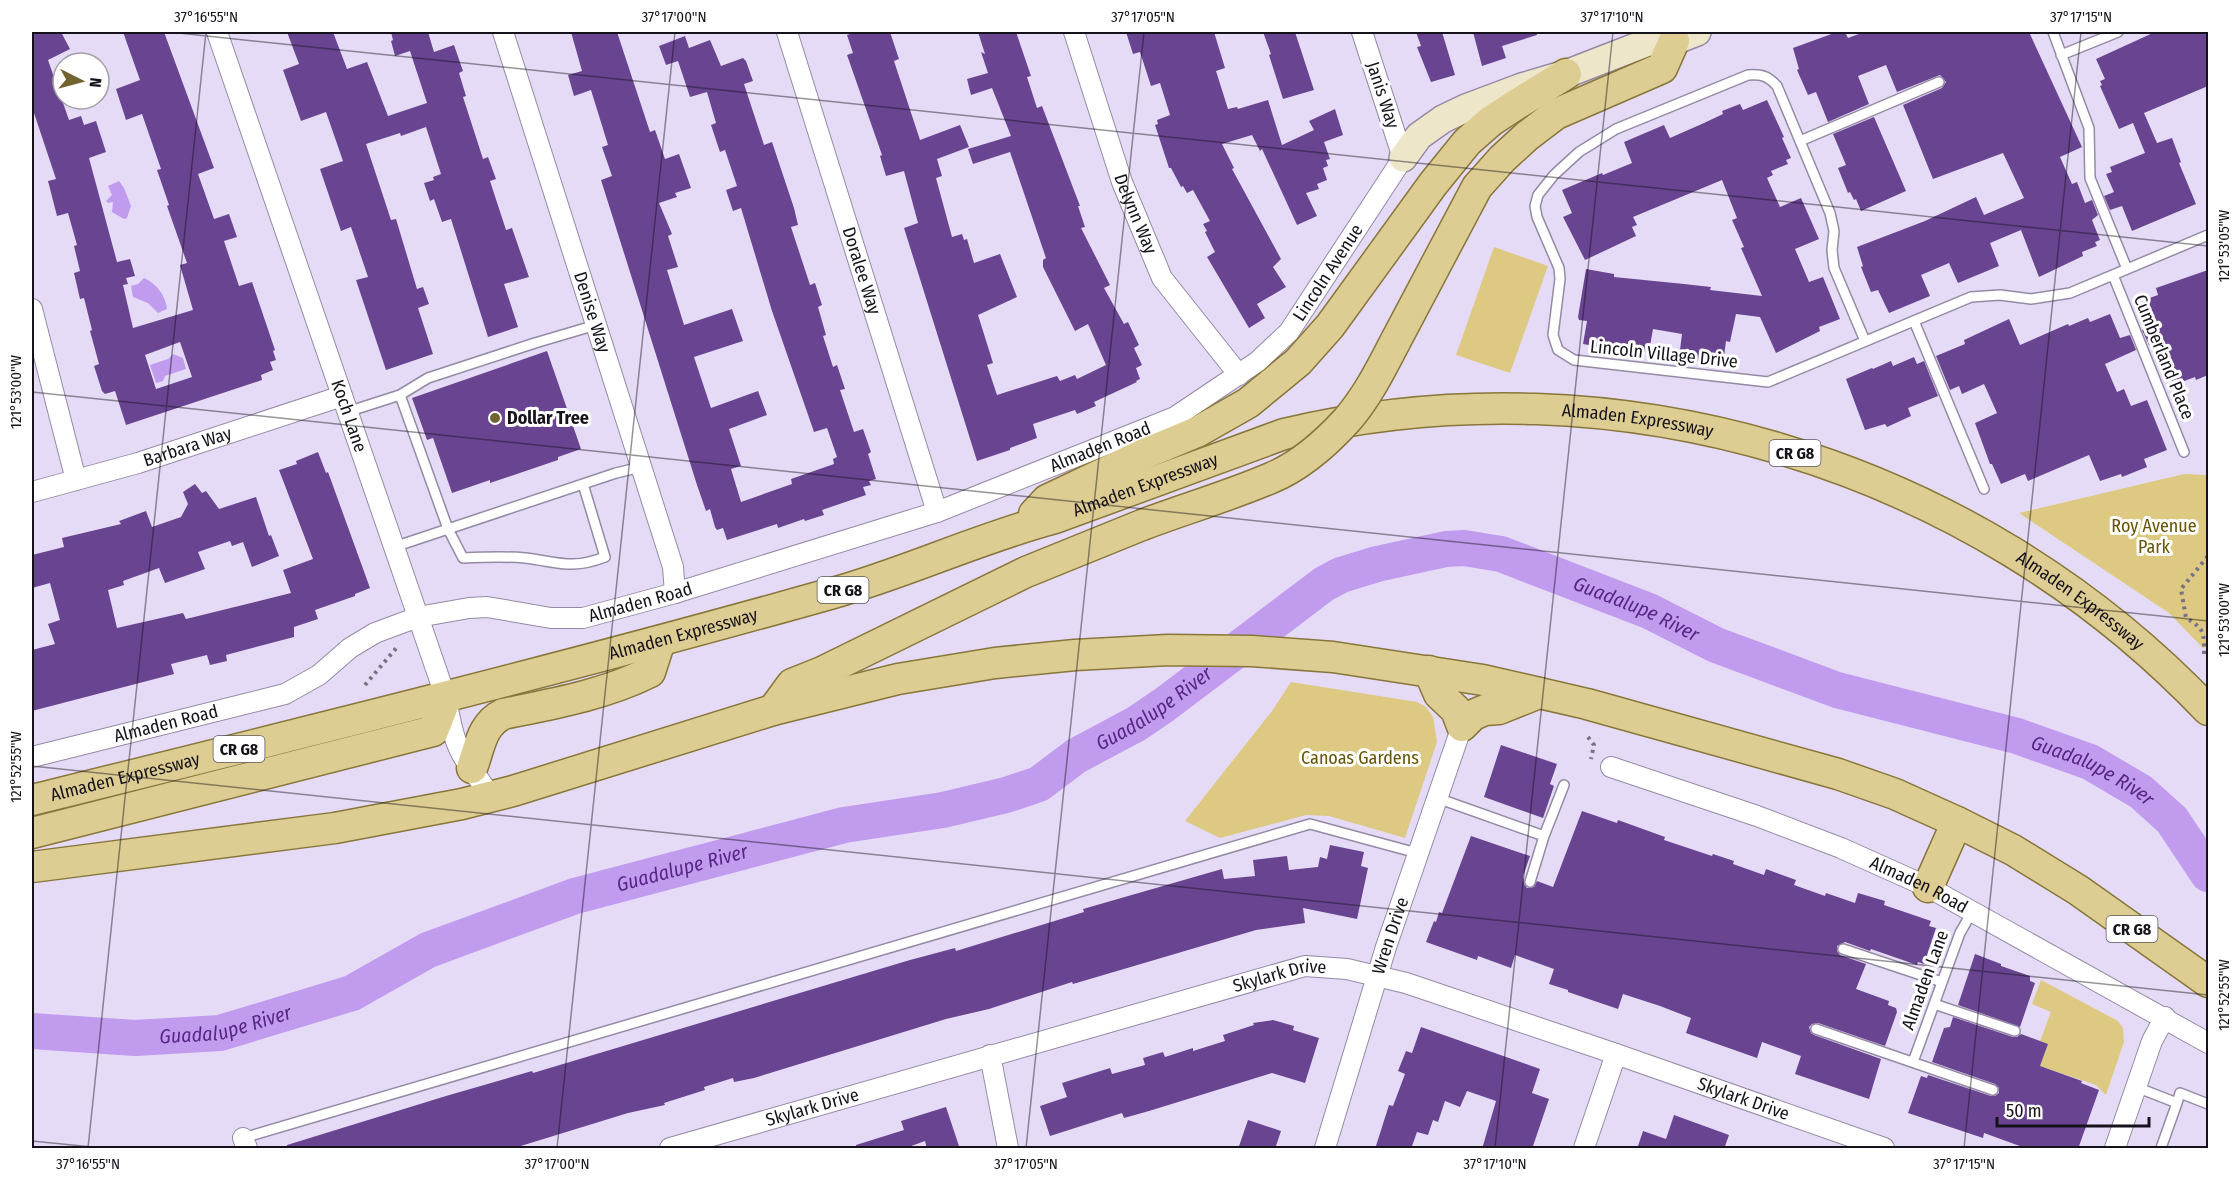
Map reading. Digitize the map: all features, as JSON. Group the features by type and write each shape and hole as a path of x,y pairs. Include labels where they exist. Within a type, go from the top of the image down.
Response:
{"main road":[{"path":"1403,158 1419,136 1443,119 1466,108 1521,87 1566,74 1651,40 1680,35"},
{"path":"773,710 792,684 822,672 1026,572 1142,525 1272,478 1302,460 1348,419 1363,399 1477,187 1502,159 1556,114 1662,68 1680,35"},
{"path":"1023,526 1047,500 1144,454 1197,432 1248,403 1299,362 1330,326 1433,184 1467,142 1491,121 1566,74"},
{"name":"Almaden Expressway","path":"32,800 446,698 836,592 909,569 1023,526 1055,518 1251,444 1322,425 1400,414 1459,409 1582,412 1648,419 1724,434 1840,468 1898,490 1967,524 2039,567 2096,608 2146,650 2208,710"},
{"path":"472,768 486,727 492,719 503,714 594,693 631,681 650,672 660,641"},
{"name":"CR G8","path":"32,867 335,828 412,815 490,796 773,710 898,679 1041,658 1168,650 1231,650 1333,657 1483,680 1587,704 1838,774 1895,794 2013,850 2078,890 2208,982"},
{"path":"1429,671 1439,694 1456,710 1462,726 1473,715 1485,710 1499,710 1539,693"},
{"path":"32,833 433,731 446,698"},
{"path":"1928,887 1957,822"}],"street":[{"name":"Koch Lane","path":"217,32 446,698 454,737 490,796"},
{"name":"Denise Way","path":"503,32 673,567 675,593"},
{"name":"Doralee Way","path":"787,32 937,512"},
{"name":"Delynn Way","path":"1074,32 1122,182 1162,278 1239,375"},
{"name":"Janis Way","path":"1362,32 1403,158"},
{"name":"Lincoln Avenue","path":"1239,375 1272,350 1289,332 1403,158"},
{"path":"32,309 76,480"},
{"name":"Almaden Road","path":"32,757 285,694 319,675 350,648 375,633 418,617 488,607 551,618 583,618 675,593 937,512 1175,417 1239,375"},
{"name":"Barbara Way","path":"32,492 344,404"},
{"name":"Wren Drive","path":"1324,1149 1376,976 1462,726"},
{"name":"Almaden Road","path":"1611,767 1757,816 1841,848 1928,887 2208,1043"},
{"name":"Skylark Drive","path":"670,1149 1305,966 1347,969 1406,983 1616,1054 1851,1143 1884,1149"},
{"path":"2115,1149 2152,1041 2165,1017"},
{"path":"1584,1149 1616,1054"},
{"path":"990,1055 1008,1149"}],"lane":[{"path":"2053,32 2089,128 2090,178 2127,269"},
{"path":"2061,55 2118,32"},
{"name":"Lincoln Village Drive","path":"1864,341 1834,268 1832,250 1834,231 1830,213 1777,86 1770,78 1760,74 1748,75 1616,129 1579,152 1538,195 1535,206 1537,217 1559,268 1560,279 1553,335 1558,350 1574,360 1768,382 1971,297 2000,295 2031,299 2070,293 2208,235"},
{"path":"1800,141 1939,82"},
{"name":"Cumberland Place","path":"2113,275 2184,452"},
{"path":"1914,321 1984,489"},
{"path":"344,404 400,395 428,378 596,326"},
{"path":"400,395 448,529 463,558 525,558 560,564 585,565 605,557 583,484"},
{"path":"394,547 641,467"},
{"path":"1530,882 1544,836 1564,785"},
{"path":"1437,798 1544,836"},
{"path":"245,1143 1310,824 1417,853"},
{"name":"Almaden Lane","path":"1913,1062 1960,933 1972,912"},
{"path":"1843,949 1942,982"},
{"path":"1934,1004 2015,1031"},
{"path":"1816,1029 1993,1090"},
{"path":"2136,1087 2177,1103"},
{"path":"2162,1149 2180,1093 2208,1104"}],"path":[{"path":"2204,654 2204,635 2200,626 2186,618 2181,589 2208,556"},
{"path":"365,685 400,643"},
{"path":"1588,737 1594,745 1591,759"}],"green space":[{"path":"1494,247 1548,266 1510,373 1456,355"},
{"name":"Roy Avenue Park","path":"2184,474 2208,475 2208,646 2203,648 2169,613 2019,513"},
{"name":"Canoas Gardens","path":"1291,682 1417,702 1426,707 1433,717 1437,742 1405,838 1329,816 1306,815 1220,838 1185,821 1272,711"},
{"path":"2041,980 2118,1021 2123,1028 2124,1042 2106,1095 2096,1085 2040,1066 2048,1044 2040,1041 2051,1012 2032,1004"}],"shaded area":[{"path":"119,181 131,206 127,218 124,219 112,212 113,202 106,201 112,195 108,186"},
{"path":"144,278 160,290 167,309 158,313 148,303 133,297 131,286 138,284"},
{"path":"173,354 183,358 186,369 165,376 163,381 156,383 150,365 168,359"}],"building":[{"path":"32,32 61,32 70,49 51,51 51,58 48,60 51,69 51,111 66,111 69,120 81,116 84,125 96,121 106,152 89,158 117,262 130,259 135,276 126,278 128,284 123,285 133,328 193,310 180,265 187,263 167,206 169,205 157,170 161,169 142,114 126,120 116,89 140,80 123,32 164,32 214,168 198,174 214,219 229,214 237,237 224,241 239,286 252,282 275,350 273,351 276,360 270,362 273,370 261,375 262,380 126,425 115,391 105,394 102,391 94,366 99,364 90,331 92,330 84,298 80,299 74,273 80,271 74,246 77,245 68,213 57,216 48,181 56,179 32,107","holes":["180,342 192,377 156,389 145,355"]},
{"path":"287,32 333,32 347,69 367,62 388,116 427,103 410,51 395,56 391,32 428,32 434,52 454,45 463,71 459,73 466,96 463,97 483,159 488,157 496,179 490,181 506,230 512,228 529,277 504,284 518,327 488,337 451,219 442,222 434,199 430,201 424,183 434,180 433,177 441,174 426,127 401,136 400,133 366,144 391,220 396,219 417,289 423,287 429,304 418,308 433,354 386,370 356,280 368,277 351,227 341,231 320,169 343,161 326,112 301,121 283,70 299,64"},
{"path":"571,32 617,32 650,132 655,130 665,159 679,154 691,188 675,193 677,197 659,203 672,234 668,236 678,267 667,270 684,325 732,309 743,341 694,357 711,408 758,391 767,415 729,429 741,466 731,469 741,502 792,484 791,479 834,464 833,459 837,457 827,428 814,432 772,311 741,208 733,211 726,190 737,186 725,150 720,152 711,125 716,123 707,92 690,97 678,61 666,65 659,46 685,36 689,48 710,40 721,66 743,58 746,61 753,81 744,84 764,145 772,142 794,208 798,225 791,227 810,285 815,283 822,305 818,307 826,335 823,336 833,367 837,365 845,389 840,390 854,432 863,429 871,452 868,454 876,479 869,481 871,485 863,487 866,495 822,510 824,515 778,528 777,524 727,540 723,528 717,530 715,527 710,509 706,511 697,485 601,180 612,176 602,147 608,145 591,90 574,96 568,75 582,71"},
{"path":"856,32 890,32 899,59 894,61 920,140 960,125 969,147 937,159 942,176 936,178 952,237 962,234 964,240 967,239 974,263 1000,254 1017,297 978,315 993,363 987,365 997,395 1057,376 1060,381 1075,375 1077,379 1106,365 1088,324 1075,331 1043,267 1043,260 1046,258 1010,152 973,164 968,149 1011,136 992,88 971,95 967,79 988,73 981,52 985,54 978,32 1016,32 1031,76 1027,77 1037,108 1042,106 1080,206 1078,206 1085,227 1081,228 1110,285 1104,288 1124,324 1128,322 1139,345 1134,348 1142,365 1136,368 1140,379 1137,382 1094,402 1096,406 1077,414 1075,410 1033,424 1037,438 977,461 904,228 918,223 904,171 886,176 880,156 882,155 847,55 853,53 847,35"},
{"path":"1126,32 1214,32 1225,68 1216,71 1228,109 1237,107 1238,109 1268,100 1282,145 1314,130 1309,121 1335,109 1343,135 1324,142 1330,159 1326,160 1328,166 1323,168 1327,180 1317,184 1319,189 1306,193 1317,216 1297,225 1262,149 1260,151 1252,135 1222,144 1234,168 1232,169 1281,259 1273,267 1286,287 1257,304 1265,318 1249,328 1207,257 1215,252 1203,224 1210,221 1193,190 1187,193 1169,168 1155,125 1158,124 1157,120 1170,115 1160,83 1151,86 1140,52 1133,54"},
{"path":"1263,32 1295,32 1314,90 1283,99"},
{"path":"1416,32 1442,32 1455,75 1431,82 1417,47 1421,46"},
{"path":"1473,32 1536,32 1537,35 1502,46 1506,58 1482,66"},
{"path":"1837,32 1845,32 1848,38 1864,32 2029,32 2082,147 2060,157 2072,184 2077,182 2085,203 2092,200 2098,215 2092,220 2100,240 2095,242 2097,246 2082,252 2083,256 2039,277 2021,230 1990,243 1999,266 1958,283 1949,263 1921,275 1930,296 1889,313 1878,290 1871,292 1861,267 1863,266 1857,247 1925,221 1976,197 1984,215 2024,198 2003,153 1933,179 1903,105 1942,88 1946,82 1940,75 1897,92 1886,65 1858,76 1869,104 1828,122 1816,92 1808,95 1797,70 1799,69 1793,48"},
{"path":"2155,32 2205,32 2208,40 2208,86 2144,113 2157,143 2172,138 2181,162 2179,163 2196,204 2132,231 2122,206 2110,210 2104,196 2114,192 2106,174 2112,172 2110,167 2145,153 2133,123 2119,129 2100,86 2102,85 2100,81 2105,79 2096,59"},
{"path":"1767,100 1791,158 1786,160 1788,164 1771,171 1773,175 1767,178 1780,207 1801,198 1819,239 1795,249 1809,282 1823,277 1840,319 1819,327 1820,331 1776,353 1760,317 1736,314 1730,342 1726,341 1723,364 1679,358 1682,334 1653,329 1650,346 1646,346 1645,352 1623,349 1622,351 1583,344 1587,321 1579,320 1578,317 1586,269 1614,274 1614,277 1711,287 1710,290 1762,296 1741,248 1744,247 1732,220 1737,218 1722,180 1633,217 1637,225 1632,227 1636,236 1585,260 1563,217 1572,213 1562,190 1632,163 1624,142 1664,125 1670,138 1723,114 1722,111 1740,104 1743,110"},
{"path":"1874,117 1906,191 1861,211 1856,199 1854,200 1850,192 1848,193 1838,168 1846,165 1833,134"},
{"path":"2208,270 2208,375 2179,383 2177,379 2172,381 2156,343 2149,345 2142,330 2150,327 2142,307 2146,305 2144,300 2158,295 2156,288"},
{"path":"2110,314 2120,338 2130,335 2136,350 2105,364 2117,392 2124,389 2131,406 2147,400 2167,450 2144,459 2147,467 2122,477 2121,474 2100,481 2089,455 2028,481 2025,474 2001,484 1990,464 1975,423 1997,413 1984,384 1962,394 1959,386 1950,390 1936,356 1965,344 1964,340 2009,319 2020,345 2068,324 2069,326 2088,318 2090,322"},
{"name":"Dollar Tree","path":"547,351 581,449 558,457 558,460 452,493 433,438 427,440 412,398"},
{"path":"1914,357 1917,364 1924,361 1938,396 1908,408 1911,416 1887,427 1885,424 1865,430 1846,379 1891,361 1893,366"},
{"path":"318,452 326,473 328,472 370,588 355,596 315,610 318,619 294,627 294,637 226,655 227,661 210,665 207,655 171,664 174,674 32,711 32,650 55,644 48,624 60,620 50,583 32,588 32,555 64,547 62,538 121,524 119,521 146,511 152,527 181,517 188,504 183,492 195,484 202,493 206,491 219,509 256,497 269,536 271,535 279,556 252,567 243,542 232,546 230,541 198,552 205,569 165,583 159,568 123,581 124,585 108,590 117,628 183,613 186,619 291,593 283,570 313,559 279,470 297,464 296,461"},
{"path":"1501,745 1557,764 1550,784 1554,786 1543,818 1484,797"},
{"path":"1582,811 1617,823 1618,820 1665,837 1664,840 1734,861 1733,864 1764,875 1766,869 1796,880 1794,885 1825,896 1826,893 1855,903 1858,893 1885,901 1884,905 1931,921 1929,926 1936,928 1924,964 1918,962 1917,965 1845,942 1837,946 1840,955 1866,964 1856,989 1889,1001 1888,1005 1896,1008 1897,1012 1885,1046 1818,1023 1809,1027 1814,1035 1881,1059 1869,1099 1795,1074 1801,1056 1762,1042 1757,1058 1686,1033 1691,1018 1660,1006 1623,994 1618,1009 1549,984 1554,969 1515,955 1511,968 1478,956 1477,960 1426,942 1434,921 1436,922 1439,912 1442,913 1471,836 1530,856 1523,876 1527,888 1534,887 1537,881 1553,887"},
{"path":"1330,845 1364,852 1361,866 1368,868 1357,919 1303,908 1305,923 1256,930 1073,984 1072,982 989,1009 946,1019 754,1078 734,1082 733,1078 704,1087 705,1090 664,1103 665,1105 628,1113 511,1149 287,1149 287,1145 446,1096 532,1071 533,1073 910,960 955,948 956,951 1084,912 1083,909 1222,869 1224,879 1255,876 1253,860 1287,856 1289,870 1318,867 1320,857 1327,859"},
{"path":"1975,954 2030,976 2030,981 2035,983 2020,1027 1958,1005"},
{"path":"1953,1017 2013,1037 2021,1034 2048,1044 2040,1066 2082,1081 2081,1083 2099,1090 2078,1149 2028,1149 1984,1133 1983,1138 1908,1113 1921,1076 1927,1078 1928,1075 1991,1096 1999,1093 1999,1088 1995,1084 1932,1062 1944,1028 1950,1027"},
{"path":"1273,1020 1294,1026 1293,1030 1319,1038 1305,1083 1272,1073 1149,1111 1124,1118 1122,1113 1050,1136 1040,1106 1067,1097 1062,1083 1110,1068 1112,1074 1145,1065 1143,1058 1163,1052 1165,1057 1193,1048 1193,1051 1225,1041 1223,1035 1254,1025 1253,1023"},
{"path":"1421,1027 1540,1069 1532,1093 1549,1099 1532,1149 1482,1149 1496,1101 1467,1091 1460,1107 1445,1101 1438,1122 1433,1120 1428,1135 1417,1132 1411,1149 1375,1149 1389,1105 1393,1106 1405,1074 1398,1071 1406,1051 1412,1053"},
{"path":"946,1107 960,1149 927,1149 925,1141 903,1149 857,1149 856,1145 904,1130 901,1121"},
{"path":"1674,1115 1729,1135 1724,1149 1637,1149 1643,1131 1666,1139"},
{"path":"1248,1120 1281,1131 1275,1149 1238,1149"}],"waterway":[{"name":"Guadalupe River","path":"32,1031 135,1038 220,1033 352,993 428,950 575,896 844,825 943,810 1006,795 1039,784 1076,756 1136,724 1164,705 1324,584 1341,575 1377,564 1446,549 1464,548 1501,554 1649,611 1716,645 1837,690 2017,736 2090,762 2141,792 2172,820 2208,874"}],"place":[{"name":"Dollar Tree","path":"495,418"}]}
